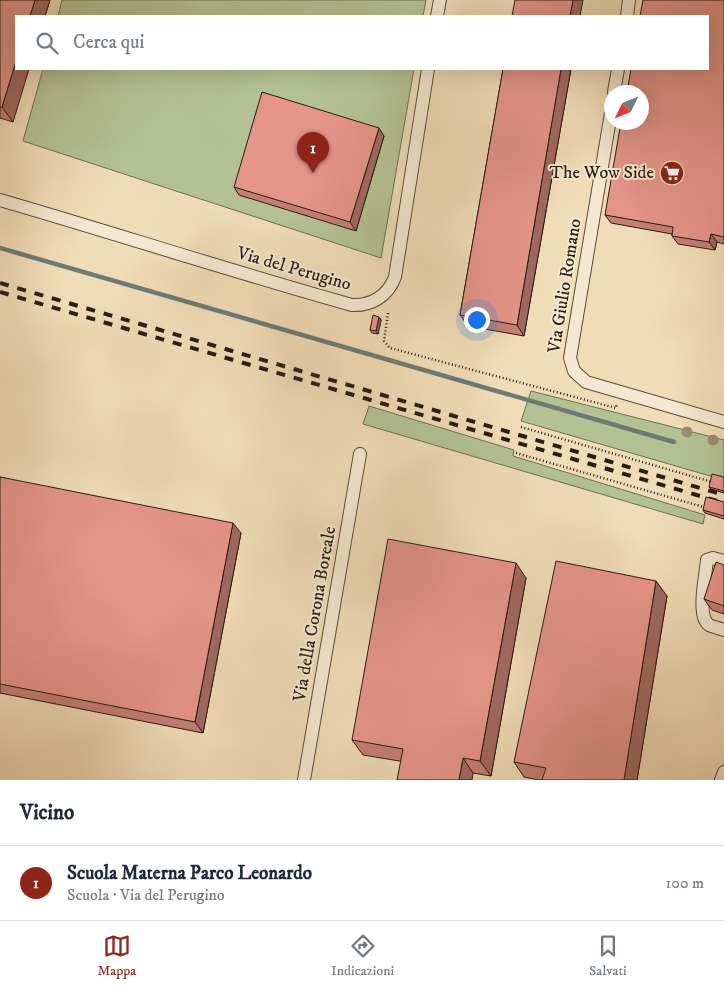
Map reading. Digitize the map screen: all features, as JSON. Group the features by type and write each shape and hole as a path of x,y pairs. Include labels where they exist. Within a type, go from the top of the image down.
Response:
{"street":[{"path":"437,15 440,0"},
{"path":"627,15 629,0"},
{"name":"Via del Perugino","path":"0,200 209,261 258,279 352,305 365,305 384,294 395,277 428,70"},
{"path":"615,85 618,70"},
{"name":"Via Giulio Romano","path":"608,130 570,358 574,371 583,380 724,422"},
{"name":"Via della Corona Boreale","path":"304,780 360,454"},
{"path":"724,561 713,558 707,560 702,601 704,619 708,625 724,630"},
{"path":"721,780 724,772"}],"path":[{"path":"388,313 384,340 390,348 616,408 620,392"},
{"path":"522,427 715,483"},
{"path":"516,453 714,510"}],"green space":[{"path":"62,0 426,0 423,15 58,15"},
{"path":"43,70 414,70 381,258 23,141"},
{"path":"531,391 724,440 724,480 521,421"},
{"path":"369,406 514,450 513,456 705,515 703,524 363,424"}],"building":[{"path":"0,0 35,0 30,15 15,15 15,64 2,107 0,107"},
{"path":"515,0 573,0 570,15 512,15"},
{"name":"The Wow Side","path":"643,0 724,0 724,237 711,234 709,242 672,236 673,227 605,215 620,130 649,130 649,85 628,85 631,70 709,70 709,15 640,15"},
{"path":"503,70 561,70 517,325 460,315"},
{"path":"262,92 379,128 350,222 234,187"},
{"path":"373,315 379,317 376,331 370,330"},
{"path":"712,474 724,477 724,491 709,487"},
{"path":"0,477 233,523 195,722 0,684"},
{"path":"706,497 724,502 724,516 703,510"},
{"path":"388,539 516,563 480,761 463,758 459,780 397,780 403,749 352,740"},
{"path":"556,561 656,581 624,780 542,780 546,768 514,762"},
{"path":"716,562 724,565 724,606 704,599"}],"waterway":[{"path":"0,248 674,442"}],"railway":[{"path":"0,283 724,495"},
{"path":"0,292 724,503"}],"place":[{"name":"Scuola Materna Parco Leonardo","path":"313,173"},
{"name":"The Wow Side","path":"672,173"}]}
